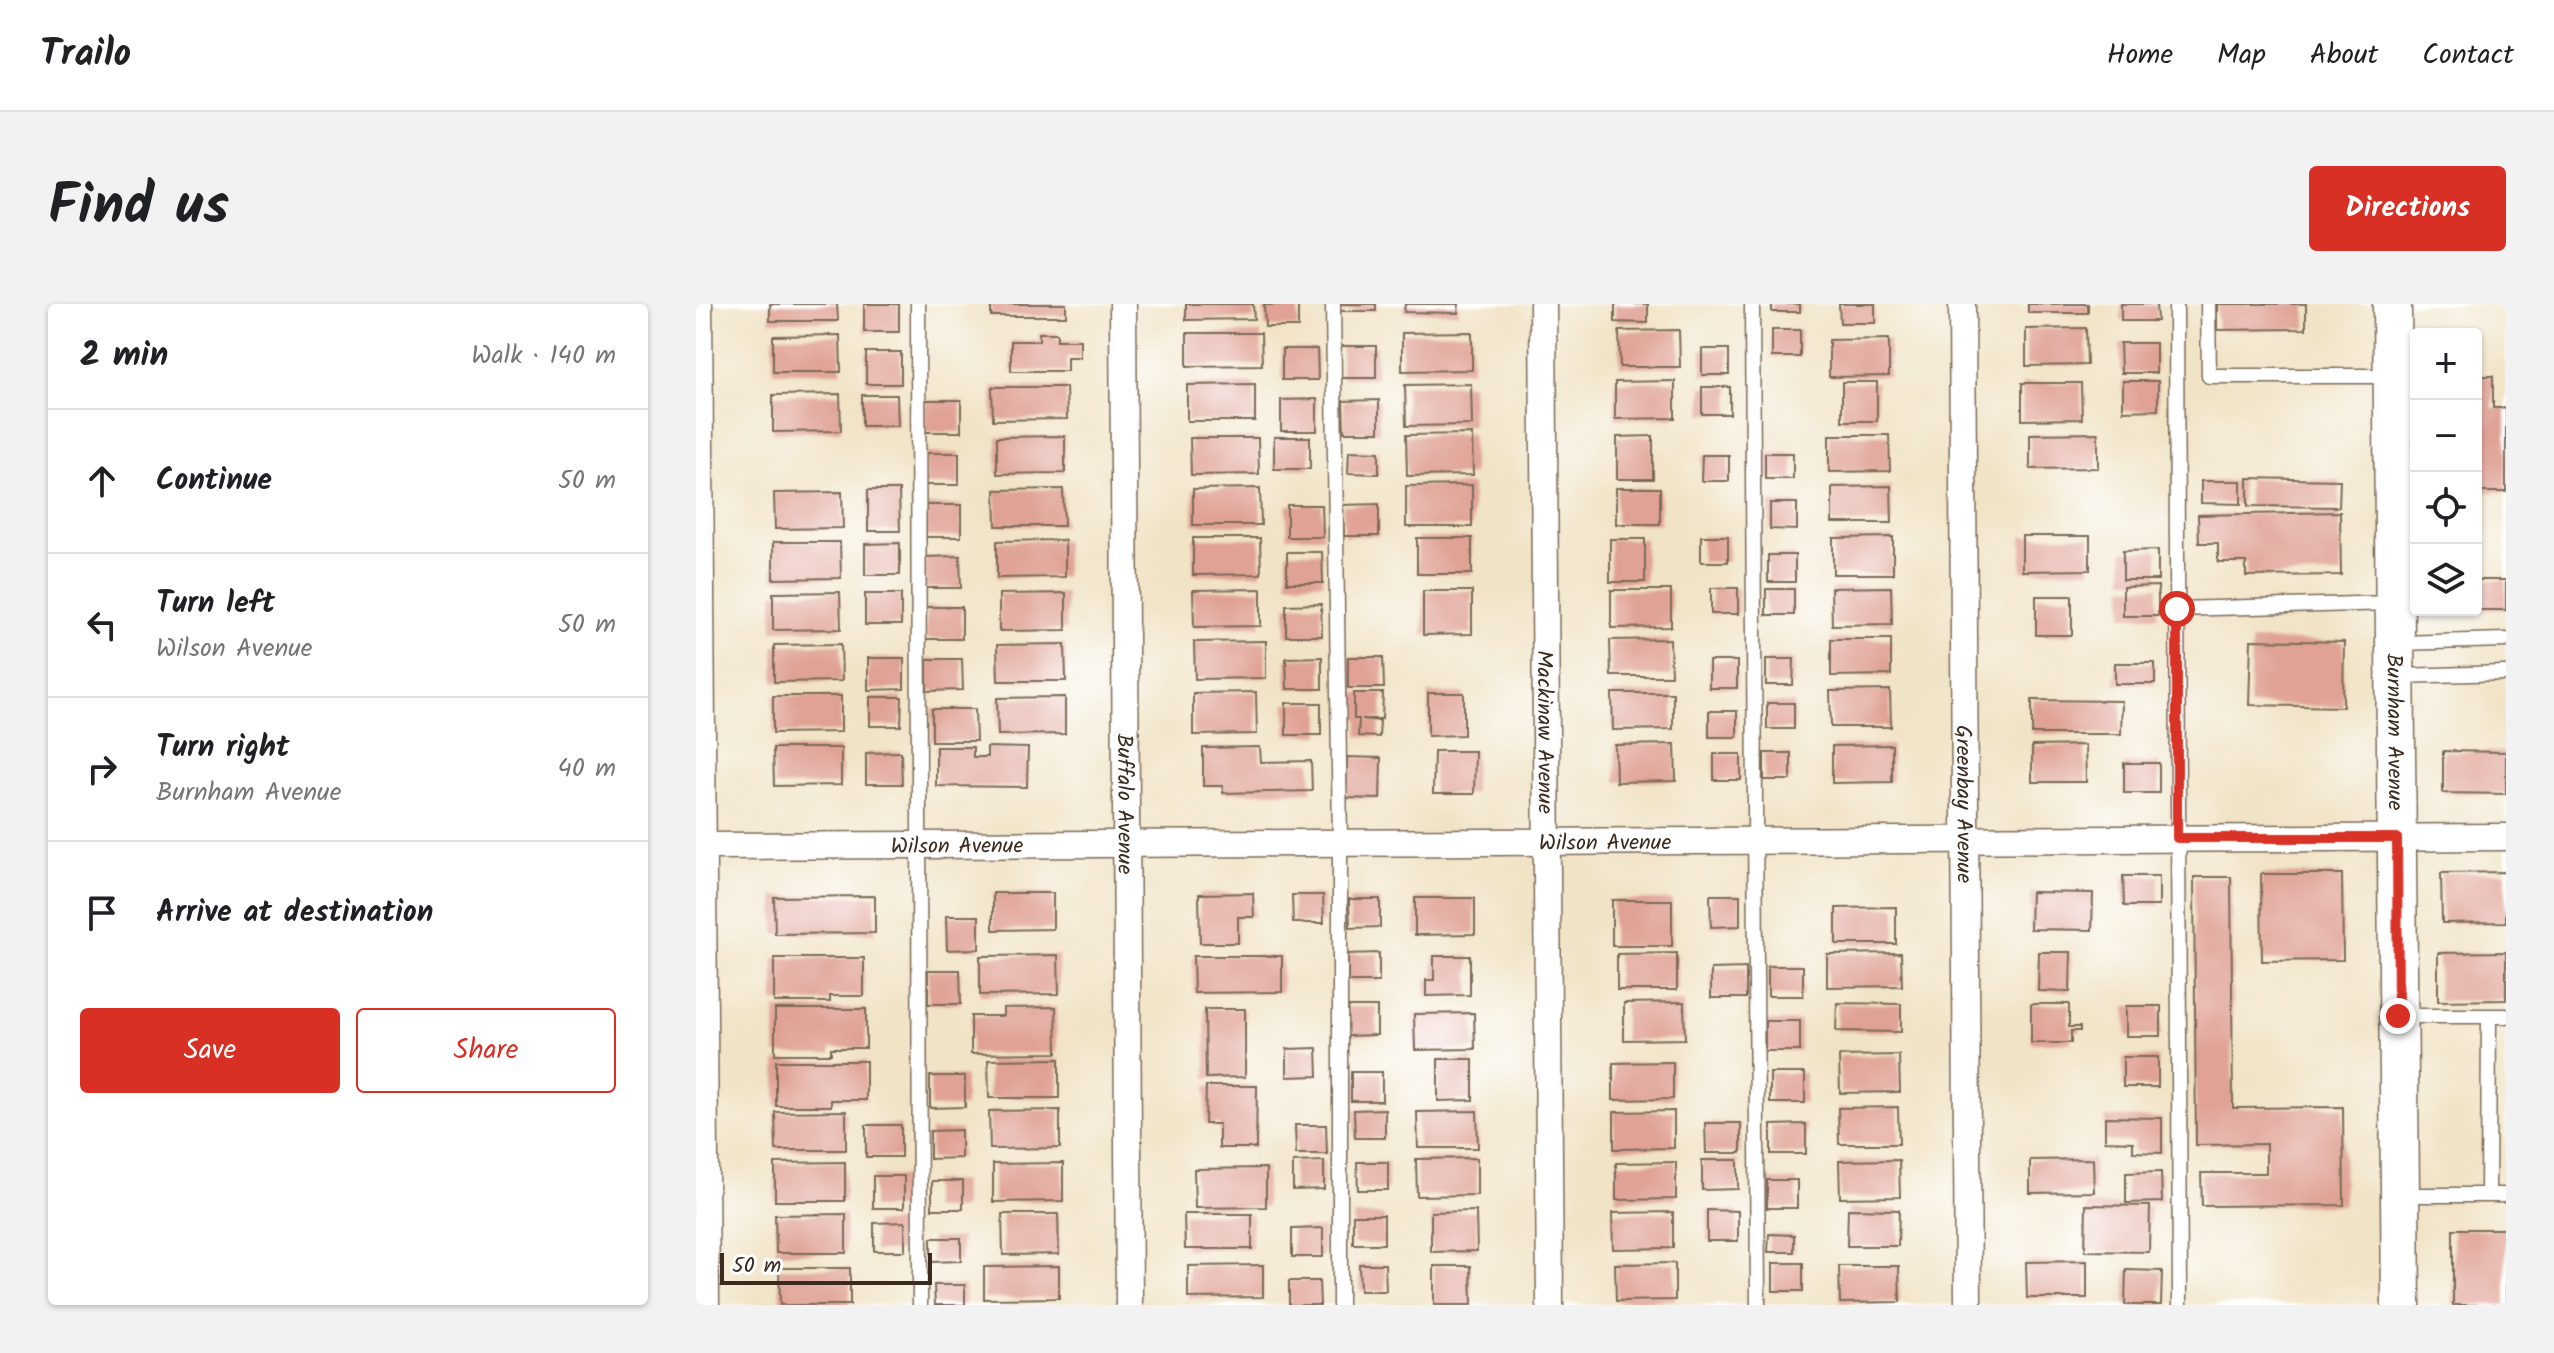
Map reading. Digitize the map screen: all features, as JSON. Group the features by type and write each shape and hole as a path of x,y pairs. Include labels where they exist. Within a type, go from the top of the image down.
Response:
{"main road":[{"name":"Burnham Avenue","path":"2392,304 2401,1305"}],"street":[{"path":"699,304 698,567 703,846 700,1027 706,1305"},
{"name":"Buffalo Avenue","path":"1123,304 1129,1305"},
{"name":"Mackinaw Avenue","path":"1543,304 1550,1305"},
{"name":"Greenbay Avenue","path":"1962,304 1968,1305"},
{"name":"Wilson Avenue","path":"703,846 2506,837"}],"lane":[{"path":"918,304 920,1305"},
{"path":"1333,304 1340,843 1340,1305"},
{"path":"1752,304 1758,1305"},
{"path":"2176,304 2180,1305"},
{"path":"2208,304 2209,376 2393,376"},
{"path":"2177,609 2394,603"},
{"path":"2395,660 2506,640"},
{"path":"2395,660 2506,673"},
{"path":"2398,1016 2506,1016"},
{"path":"2488,1195 2489,1016"},
{"path":"2400,1195 2506,1195"}],"building":[{"path":"770,304 837,304 838,321 770,321"},
{"path":"864,304 899,304 899,332 864,332"},
{"path":"991,304 1066,304 1066,316 991,316"},
{"path":"1186,304 1253,304 1254,319 1186,320"},
{"path":"1298,304 1298,327 1265,327 1264,305"},
{"path":"1340,304 1376,304 1376,311 1340,311"},
{"path":"1405,304 1459,304 1458,313 1404,312"},
{"path":"1615,304 1648,304 1648,323 1615,322"},
{"path":"1772,304 1800,304 1800,312 1772,312"},
{"path":"1839,304 1875,304 1875,323 1840,323"},
{"path":"2028,304 2088,304 2088,313 2028,313"},
{"path":"2121,304 2156,304 2157,321 2121,321"},
{"path":"2217,304 2306,304 2306,329 2217,330"},
{"path":"2086,328 2087,365 2026,366 2026,329"},
{"path":"1679,330 1680,367 1620,367 1619,331"},
{"path":"1772,330 1800,330 1800,357 1772,357"},
{"path":"1472,332 1472,370 1402,371 1402,333"},
{"path":"1039,333 1057,333 1057,340 1080,340 1080,357 1067,357 1067,371 1011,371 1011,341 1039,341"},
{"path":"1187,333 1261,333 1262,365 1187,366"},
{"path":"840,335 841,372 773,372 773,336"},
{"path":"1889,339 1889,376 1829,377 1829,340"},
{"path":"2120,343 2156,343 2156,373 2121,373"},
{"path":"1341,346 1376,346 1376,378 1341,378"},
{"path":"1282,349 1317,349 1318,380 1282,380"},
{"path":"1702,349 1729,349 1729,375 1702,375"},
{"path":"866,352 901,352 901,384 866,384"},
{"path":"2482,376 2493,376 2493,408 2506,408 2506,492 2482,492"},
{"path":"1675,381 1675,418 1615,419 1615,382"},
{"path":"2123,381 2158,381 2158,410 2123,411"},
{"path":"1842,382 1877,382 1877,421 1842,421"},
{"path":"2022,383 2081,383 2082,419 2022,420"},
{"path":"1255,384 1255,421 1187,421 1187,385"},
{"path":"1471,384 1472,425 1406,426 1405,385"},
{"path":"992,387 1066,387 1067,419 993,420"},
{"path":"1702,387 1730,387 1730,414 1702,414"},
{"path":"840,394 841,431 773,432 773,395"},
{"path":"862,395 897,395 898,426 862,426"},
{"path":"1317,399 1317,431 1281,431 1281,400"},
{"path":"925,400 961,400 961,432 925,432"},
{"path":"1379,400 1379,432 1344,432 1343,401"},
{"path":"2098,433 2098,468 2030,469 2030,434"},
{"path":"1472,434 1473,475 1407,476 1406,435"},
{"path":"1829,435 1889,435 1890,471 1829,472"},
{"path":"1065,436 1065,473 997,474 997,437"},
{"path":"1653,436 1653,479 1617,479 1617,437"},
{"path":"1274,437 1310,437 1310,469 1274,469"},
{"path":"1190,438 1258,438 1259,474 1191,475"},
{"path":"1349,451 1379,452 1379,474 1348,473"},
{"path":"924,453 959,453 959,485 924,485"},
{"path":"1765,453 1793,453 1793,479 1765,479"},
{"path":"1702,455 1729,455 1729,481 1701,481"},
{"path":"2248,478 2340,480 2339,507 2248,506"},
{"path":"2201,481 2241,481 2241,504 2201,503"},
{"path":"1472,485 1472,527 1406,527 1406,486"},
{"path":"1891,486 1892,523 1832,523 1832,487"},
{"path":"1260,488 1261,525 1193,525 1193,489"},
{"path":"1616,488 1660,488 1660,524 1616,524"},
{"path":"1063,489 1064,526 996,526 995,490"},
{"path":"868,490 899,490 900,531 868,531"},
{"path":"842,492 843,528 775,529 774,493"},
{"path":"1770,503 1797,503 1797,530 1770,529"},
{"path":"1379,504 1379,536 1344,536 1343,505"},
{"path":"926,505 961,505 961,537 926,537"},
{"path":"1287,505 1322,505 1323,537 1287,537"},
{"path":"2340,512 2341,575 2246,576 2246,562 2218,562 2218,543 2199,543 2198,515"},
{"path":"1701,536 1728,536 1728,562 1701,562"},
{"path":"2022,536 2090,536 2090,570 2022,571"},
{"path":"1893,537 1893,574 1833,574 1833,538"},
{"path":"1193,538 1260,538 1261,574 1193,575"},
{"path":"1417,538 1472,538 1472,574 1417,574"},
{"path":"1610,539 1645,539 1645,582 1610,582"},
{"path":"1065,540 1065,577 997,578 997,541"},
{"path":"773,542 840,542 841,578 773,579"},
{"path":"900,543 900,575 865,575 865,544"},
{"path":"2158,550 2158,580 2123,580 2123,551"},
{"path":"1287,552 1322,552 1323,583 1287,583"},
{"path":"1768,555 1795,555 1795,582 1768,582"},
{"path":"960,556 961,588 925,588 925,557"},
{"path":"2482,580 2506,580 2506,610 2482,610"},
{"path":"2158,586 2158,616 2123,616 2123,587"},
{"path":"1891,587 1892,624 1832,625 1831,588"},
{"path":"1711,588 1738,588 1738,614 1711,614"},
{"path":"1261,589 1261,626 1194,627 1193,590"},
{"path":"1766,589 1794,589 1794,615 1766,615"},
{"path":"1611,590 1671,590 1671,627 1611,628"},
{"path":"1423,591 1472,591 1472,634 1423,635"},
{"path":"840,592 841,629 773,630 773,593"},
{"path":"1066,593 1066,630 999,631 999,594"},
{"path":"865,594 901,594 901,625 865,625"},
{"path":"2036,596 2072,596 2072,635 2036,635"},
{"path":"1321,604 1322,636 1286,636 1286,605"},
{"path":"926,607 962,607 962,639 926,639"},
{"path":"1670,639 1671,676 1611,676 1610,640"},
{"path":"1831,639 1891,639 1891,675 1831,676"},
{"path":"2251,640 2344,642 2343,707 2249,705"},
{"path":"1266,641 1266,678 1195,679 1194,642"},
{"path":"841,644 842,681 774,682 774,645"},
{"path":"1065,644 1066,681 998,681 997,645"},
{"path":"1322,657 1322,689 1287,689 1286,658"},
{"path":"1348,657 1383,657 1384,688 1348,688"},
{"path":"868,658 904,658 904,689 868,690"},
{"path":"927,659 962,659 963,690 927,691"},
{"path":"1766,659 1794,659 1793,685 1766,685"},
{"path":"1709,661 1737,661 1737,688 1709,688"},
{"path":"2115,663 2155,663 2155,684 2115,684"},
{"path":"1890,690 1891,727 1831,727 1830,691"},
{"path":"1256,692 1257,734 1193,735 1193,693"},
{"path":"1354,693 1383,693 1382,719 1362,719 1380,721 1379,737 1358,736 1359,719 1354,719"},
{"path":"1428,693 1464,693 1464,735 1428,736"},
{"path":"1612,693 1673,693 1673,729 1613,730"},
{"path":"773,696 841,696 841,732 773,733"},
{"path":"870,697 902,697 901,726 870,726"},
{"path":"1065,697 1065,734 998,735 997,698"},
{"path":"2032,700 2122,701 2121,734 2032,734"},
{"path":"1286,703 1321,703 1321,735 1286,735"},
{"path":"1767,703 1794,703 1794,729 1767,729"},
{"path":"932,709 975,709 976,741 932,741"},
{"path":"1709,711 1737,711 1737,737 1709,737"},
{"path":"1675,744 1676,781 1616,782 1615,745"},
{"path":"1892,745 1892,782 1832,783 1832,746"},
{"path":"2085,745 2086,782 2032,782 2032,746"},
{"path":"936,747 973,747 973,757 987,757 987,747 1028,748 1027,787 936,786"},
{"path":"1260,747 1261,762 1311,761 1312,791 1223,793 1223,786 1203,786 1203,748"},
{"path":"773,748 841,748 841,785 774,786"},
{"path":"1434,751 1475,751 1474,794 1433,794"},
{"path":"2443,751 2506,752 2506,794 2443,793"},
{"path":"901,752 902,784 866,784 866,753"},
{"path":"1764,753 1791,753 1791,780 1764,780"},
{"path":"1714,754 1741,754 1741,780 1714,780"},
{"path":"1347,757 1381,758 1380,799 1346,798"},
{"path":"2124,763 2159,763 2159,793 2124,793"},
{"path":"2506,872 2506,922 2442,923 2441,873"},
{"path":"2261,874 2342,874 2343,960 2262,961"},
{"path":"2123,876 2159,876 2159,906 2124,906"},
{"path":"2194,877 2231,877 2233,1108 2343,1107 2344,1205 2202,1206 2201,1173 2266,1173 2266,1144 2196,1145"},
{"path":"2031,892 2093,893 2092,930 2030,929"},
{"path":"993,893 1053,893 1053,929 993,930"},
{"path":"1253,893 1254,917 1238,917 1238,943 1200,943 1199,894"},
{"path":"1292,895 1323,895 1324,923 1293,923"},
{"path":"1710,895 1740,895 1740,926 1711,927"},
{"path":"875,896 875,933 775,934 774,897"},
{"path":"1415,898 1475,898 1475,934 1415,935"},
{"path":"1349,899 1380,899 1380,927 1350,928"},
{"path":"1612,900 1672,900 1672,946 1612,946"},
{"path":"1896,907 1896,944 1836,944 1836,908"},
{"path":"946,916 979,916 979,949 947,950"},
{"path":"2039,952 2071,952 2070,992 2038,991"},
{"path":"2506,952 2506,1000 2438,1001 2438,953"},
{"path":"1379,953 1379,982 1348,982 1348,954"},
{"path":"1677,953 1677,990 1617,990 1617,954"},
{"path":"1901,953 1902,986 1827,987 1827,954"},
{"path":"1058,955 1059,994 980,995 980,956"},
{"path":"1193,956 1282,956 1282,992 1194,993"},
{"path":"1434,956 1470,956 1470,995 1426,996 1426,980 1434,980"},
{"path":"774,958 864,958 864,996 830,996 830,1002 774,1002"},
{"path":"1768,966 1803,966 1803,996 1768,996"},
{"path":"1746,968 1746,998 1711,998 1711,969"},
{"path":"928,970 960,970 961,1004 928,1004"},
{"path":"1684,1002 1685,1039 1624,1040 1624,1003"},
{"path":"1837,1003 1901,1004 1901,1032 1836,1031"},
{"path":"2031,1004 2069,1004 2069,1027 2080,1027 2080,1031 2071,1031 2071,1043 2031,1043"},
{"path":"2126,1006 2161,1006 2161,1036 2126,1036"},
{"path":"1056,1007 1057,1053 971,1054 971,1016 1003,1016 1003,1008"},
{"path":"1346,1007 1377,1007 1377,1035 1346,1036"},
{"path":"775,1009 866,1009 866,1048 831,1048 831,1054 775,1054"},
{"path":"1205,1009 1245,1009 1245,1077 1206,1078"},
{"path":"1474,1013 1475,1049 1415,1050 1414,1014"},
{"path":"1765,1021 1800,1021 1800,1051 1765,1051"},
{"path":"1317,1048 1318,1076 1287,1077 1287,1049"},
{"path":"1899,1055 1900,1092 1840,1093 1839,1056"},
{"path":"2123,1057 2158,1057 2158,1087 2123,1087"},
{"path":"1059,1059 1059,1098 989,1098 988,1060"},
{"path":"1438,1059 1473,1059 1473,1100 1438,1101"},
{"path":"776,1061 866,1061 866,1100 831,1100 831,1106 776,1106"},
{"path":"1673,1062 1673,1099 1613,1100 1613,1063"},
{"path":"1351,1072 1382,1072 1382,1101 1351,1101"},
{"path":"1770,1073 1805,1073 1805,1103 1770,1103"},
{"path":"930,1076 965,1076 965,1107 930,1108"},
{"path":"1206,1086 1257,1086 1256,1148 1219,1148 1219,1124 1205,1124"},
{"path":"1898,1107 1899,1144 1839,1144 1838,1108"},
{"path":"1385,1109 1385,1138 1355,1138 1354,1110"},
{"path":"1060,1110 1060,1148 990,1149 989,1111"},
{"path":"846,1111 846,1150 776,1150 775,1112"},
{"path":"1477,1111 1478,1148 1418,1148 1417,1112"},
{"path":"1674,1111 1674,1148 1614,1149 1614,1112"},
{"path":"2105,1117 2162,1118 2162,1153 2133,1152 2133,1142 2105,1141"},
{"path":"1705,1123 1741,1123 1741,1153 1706,1153"},
{"path":"1806,1124 1806,1154 1771,1154 1771,1125"},
{"path":"866,1125 901,1125 901,1157 866,1157"},
{"path":"1295,1125 1326,1125 1327,1154 1296,1154"},
{"path":"961,1130 961,1158 930,1159 930,1131"},
{"path":"1477,1158 1477,1195 1417,1196 1416,1159"},
{"path":"2093,1159 2094,1192 2030,1193 2030,1160"},
{"path":"1702,1160 1738,1160 1738,1189 1702,1190"},
{"path":"1899,1160 1900,1197 1840,1198 1839,1161"},
{"path":"1324,1161 1324,1189 1293,1190 1293,1162"},
{"path":"845,1162 845,1201 775,1201 775,1163"},
{"path":"1357,1162 1388,1162 1388,1190 1358,1190"},
{"path":"1676,1162 1676,1199 1616,1200 1616,1163"},
{"path":"1063,1163 1063,1201 993,1202 993,1164"},
{"path":"1266,1168 1266,1207 1195,1208 1194,1169"},
{"path":"2161,1172 2162,1202 2126,1203 2126,1173"},
{"path":"873,1176 904,1176 904,1208 873,1208"},
{"path":"1767,1180 1797,1180 1797,1208 1767,1208"},
{"path":"932,1181 963,1181 963,1209 932,1209"},
{"path":"2086,1205 2150,1206 2149,1252 2085,1251"},
{"path":"1848,1209 1899,1210 1898,1246 1847,1246"},
{"path":"1707,1210 1738,1211 1738,1241 1707,1241"},
{"path":"1476,1211 1477,1251 1431,1252 1431,1212"},
{"path":"1673,1212 1673,1248 1613,1249 1612,1213"},
{"path":"846,1214 846,1253 776,1253 775,1215"},
{"path":"1002,1214 1058,1214 1059,1254 1003,1255"},
{"path":"1184,1214 1252,1214 1252,1249 1185,1249"},
{"path":"1353,1215 1384,1215 1384,1244 1353,1244"},
{"path":"905,1222 905,1251 874,1251 874,1223"},
{"path":"1323,1228 1323,1257 1292,1257 1292,1229"},
{"path":"2453,1229 2506,1229 2506,1305 2453,1305"},
{"path":"1769,1234 1794,1235 1794,1252 1768,1252"},
{"path":"931,1238 961,1238 961,1261 931,1262"},
{"path":"2087,1261 2087,1298 2027,1298 2026,1262"},
{"path":"1675,1263 1675,1300 1616,1301 1615,1264"},
{"path":"1773,1263 1803,1263 1803,1291 1773,1291"},
{"path":"1359,1264 1385,1264 1386,1291 1360,1291"},
{"path":"1263,1265 1263,1297 1188,1298 1188,1266"},
{"path":"1059,1266 1059,1298 984,1299 984,1267"},
{"path":"1434,1266 1471,1266 1472,1305 1434,1305"},
{"path":"1839,1266 1899,1266 1900,1302 1840,1303"},
{"path":"779,1268 850,1268 850,1305 780,1305"},
{"path":"2126,1270 2162,1271 2161,1305 2125,1305"},
{"path":"1289,1281 1319,1281 1320,1305 1289,1305"},
{"path":"934,1285 965,1285 965,1305 935,1305"}],"route":[{"path":"2177,609 2177,838 2397,838 2398,1016"}]}
